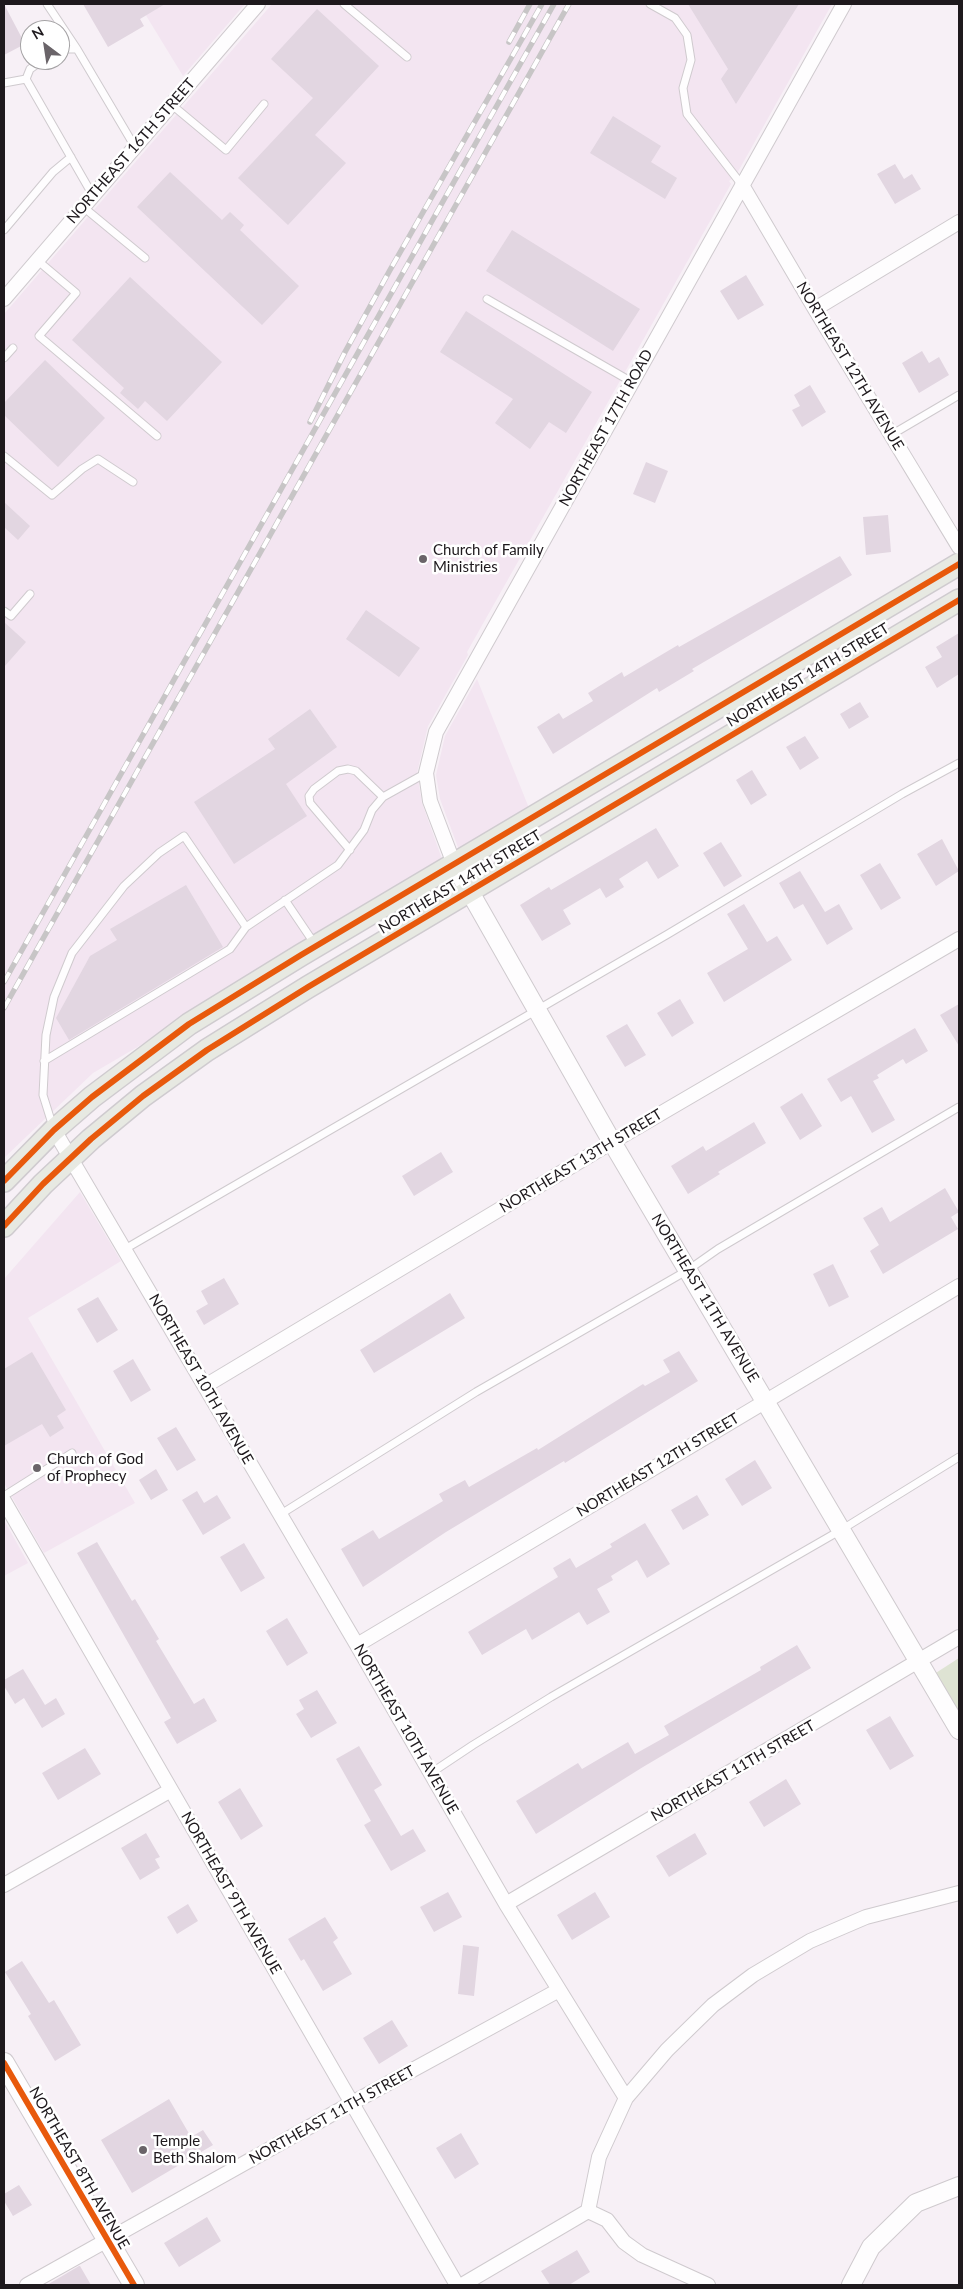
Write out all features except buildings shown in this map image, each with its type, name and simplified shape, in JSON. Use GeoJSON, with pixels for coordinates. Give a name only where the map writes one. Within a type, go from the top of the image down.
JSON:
{"type":"FeatureCollection","features":[{"type":"Feature","properties":{"kind":"main road","name":"NORTHEAST 14TH STREET"},"geometry":{"type":"LineString","coordinates":[[4,1181],[54,1130],[134,1063],[189,1024],[316,946],[959,564]]}},
{"type":"Feature","properties":{"kind":"main road","name":"NORTHEAST 14TH STREET"},"geometry":{"type":"LineString","coordinates":[[4,1226],[71,1158],[143,1096],[207,1050],[469,891],[959,600]]}},
{"type":"Feature","properties":{"kind":"main road","name":"NORTHEAST 8TH AVENUE"},"geometry":{"type":"LineString","coordinates":[[4,2063],[134,2285]]}},
{"type":"Feature","properties":{"kind":"street","name":"NORTHEAST 16TH STREET"},"geometry":{"type":"LineString","coordinates":[[4,299],[92,194],[172,105],[258,4]]}},
{"type":"Feature","properties":{"kind":"street","name":"NORTHEAST 17TH ROAD"},"geometry":{"type":"LineString","coordinates":[[454,864],[430,801],[426,773],[436,732],[844,4]]}},
{"type":"Feature","properties":{"kind":"street","name":"NORTHEAST 12TH AVENUE"},"geometry":{"type":"LineString","coordinates":[[742,185],[959,547]]}},
{"type":"Feature","properties":{"kind":"street"},"geometry":{"type":"LineString","coordinates":[[815,309],[959,222]]}},
{"type":"Feature","properties":{"kind":"street","name":"NORTHEAST 11TH AVENUE"},"geometry":{"type":"LineString","coordinates":[[454,864],[612,1142],[959,1730]]}},
{"type":"Feature","properties":{"kind":"street","name":"NORTHEAST 13TH STREET"},"geometry":{"type":"LineString","coordinates":[[205,1386],[612,1142],[959,939]]}},
{"type":"Feature","properties":{"kind":"street","name":"NORTHEAST 10TH AVENUE"},"geometry":{"type":"LineString","coordinates":[[54,1130],[281,1514],[506,1904],[626,2098]]}},
{"type":"Feature","properties":{"kind":"street","name":"NORTHEAST 12TH STREET"},"geometry":{"type":"LineString","coordinates":[[357,1645],[959,1286]]}},
{"type":"Feature","properties":{"kind":"street","name":"NORTHEAST 9TH AVENUE"},"geometry":{"type":"LineString","coordinates":[[4,1501],[457,2285]]}},
{"type":"Feature","properties":{"kind":"street","name":"NORTHEAST 11TH STREET"},"geometry":{"type":"LineString","coordinates":[[506,1904],[959,1637]]}},
{"type":"Feature","properties":{"kind":"street"},"geometry":{"type":"LineString","coordinates":[[4,1885],[171,1790]]}},
{"type":"Feature","properties":{"kind":"street"},"geometry":{"type":"LineString","coordinates":[[462,2285],[588,2211],[599,2156],[626,2098],[667,2050],[713,2005],[753,1975],[810,1941],[866,1917],[959,1893]]}},
{"type":"Feature","properties":{"kind":"street","name":"NORTHEAST 11TH STREET"},"geometry":{"type":"LineString","coordinates":[[27,2285],[352,2103],[559,1990]]}},
{"type":"Feature","properties":{"kind":"street"},"geometry":{"type":"LineString","coordinates":[[851,2285],[871,2247],[916,2203],[959,2186]]}},
{"type":"Feature","properties":{"kind":"street"},"geometry":{"type":"LineString","coordinates":[[588,2211],[607,2220],[624,2242],[642,2255],[708,2285]]}},
{"type":"Feature","properties":{"kind":"lane"},"geometry":{"type":"LineString","coordinates":[[47,4],[77,49],[135,147]]}},
{"type":"Feature","properties":{"kind":"lane"},"geometry":{"type":"LineString","coordinates":[[344,4],[407,57]]}},
{"type":"Feature","properties":{"kind":"lane"},"geometry":{"type":"LineString","coordinates":[[650,4],[675,18],[687,35],[692,60],[683,88],[688,114],[742,185]]}},
{"type":"Feature","properties":{"kind":"lane"},"geometry":{"type":"LineString","coordinates":[[70,49],[77,49]]}},
{"type":"Feature","properties":{"kind":"lane"},"geometry":{"type":"LineString","coordinates":[[26,79],[30,70]]}},
{"type":"Feature","properties":{"kind":"lane"},"geometry":{"type":"LineString","coordinates":[[4,83],[26,79]]}},
{"type":"Feature","properties":{"kind":"lane"},"geometry":{"type":"LineString","coordinates":[[26,79],[92,194]]}},
{"type":"Feature","properties":{"kind":"lane"},"geometry":{"type":"LineString","coordinates":[[172,105],[226,150],[264,104]]}},
{"type":"Feature","properties":{"kind":"lane"},"geometry":{"type":"LineString","coordinates":[[4,230],[53,172],[71,157]]}},
{"type":"Feature","properties":{"kind":"lane"},"geometry":{"type":"LineString","coordinates":[[82,206],[145,258]]}},
{"type":"Feature","properties":{"kind":"lane"},"geometry":{"type":"LineString","coordinates":[[37,260],[76,293],[39,336],[157,436]]}},
{"type":"Feature","properties":{"kind":"lane"},"geometry":{"type":"LineString","coordinates":[[487,299],[632,382]]}},
{"type":"Feature","properties":{"kind":"lane"},"geometry":{"type":"LineString","coordinates":[[4,358],[13,348]]}},
{"type":"Feature","properties":{"kind":"lane"},"geometry":{"type":"LineString","coordinates":[[891,435],[959,395]]}},
{"type":"Feature","properties":{"kind":"lane"},"geometry":{"type":"LineString","coordinates":[[4,456],[52,495],[82,469],[98,459],[133,482]]}},
{"type":"Feature","properties":{"kind":"lane"},"geometry":{"type":"LineString","coordinates":[[4,611],[11,616],[30,594]]}},
{"type":"Feature","properties":{"kind":"lane"},"geometry":{"type":"LineString","coordinates":[[124,1249],[403,1089],[902,794],[959,763]]}},
{"type":"Feature","properties":{"kind":"lane"},"geometry":{"type":"LineString","coordinates":[[350,850],[310,803],[309,796],[314,788],[338,771],[348,769],[356,771],[383,797]]}},
{"type":"Feature","properties":{"kind":"lane"},"geometry":{"type":"LineString","coordinates":[[44,1061],[230,949],[246,926],[338,866],[364,830],[372,810],[383,797],[426,773]]}},
{"type":"Feature","properties":{"kind":"lane"},"geometry":{"type":"LineString","coordinates":[[54,1130],[43,1094],[46,1035],[54,997],[72,953],[124,886],[159,853],[184,836],[246,926]]}},
{"type":"Feature","properties":{"kind":"lane"},"geometry":{"type":"LineString","coordinates":[[286,900],[316,946]]}},
{"type":"Feature","properties":{"kind":"lane"},"geometry":{"type":"LineString","coordinates":[[281,1514],[476,1392],[688,1270],[718,1249],[959,1107]]}},
{"type":"Feature","properties":{"kind":"lane"},"geometry":{"type":"LineString","coordinates":[[4,1496],[72,1454]]}},
{"type":"Feature","properties":{"kind":"lane"},"geometry":{"type":"LineString","coordinates":[[431,1773],[551,1697],[841,1530],[959,1457]]}},
{"type":"Feature","properties":{"kind":"shaded area"},"geometry":{"type":"Polygon","coordinates":[[[139,4],[245,4],[183,76],[139,4]]]}},
{"type":"Feature","properties":{"kind":"shaded area"},"geometry":{"type":"Polygon","coordinates":[[[272,4],[832,4],[735,177],[729,181],[731,184],[467,652],[468,655],[428,726],[417,773],[422,803],[442,859],[241,979],[183,1015],[146,1042],[93,1073],[4,1158],[4,314],[272,4]]]}},
{"type":"Feature","properties":{"kind":"shaded area"},"geometry":{"type":"Polygon","coordinates":[[[477,679],[529,808],[459,850],[440,799],[436,775],[445,736],[477,679]]]}},
{"type":"Feature","properties":{"kind":"shaded area"},"geometry":{"type":"Polygon","coordinates":[[[80,1192],[121,1261],[28,1318],[135,1503],[44,1553],[4,1483],[4,1279],[80,1192]]]}},
{"type":"Feature","properties":{"kind":"shaded area"},"geometry":{"type":"Polygon","coordinates":[[[4,1520],[28,1563],[4,1576],[4,1520]]]}},
{"type":"Feature","properties":{"kind":"green space"},"geometry":{"type":"Polygon","coordinates":[[[959,1658],[959,1730],[928,1678],[959,1658]]]}},
{"type":"Feature","properties":{"kind":"railway"},"geometry":{"type":"LineString","coordinates":[[509,42],[530,4]]}},
{"type":"Feature","properties":{"kind":"railway"},"geometry":{"type":"LineString","coordinates":[[310,422],[345,352],[390,270],[542,4]]}},
{"type":"Feature","properties":{"kind":"railway"},"geometry":{"type":"LineString","coordinates":[[4,982],[554,4]]}},
{"type":"Feature","properties":{"kind":"railway"},"geometry":{"type":"LineString","coordinates":[[4,1008],[569,4]]}},
{"type":"Feature","properties":{"kind":"cycle path"},"geometry":{"type":"LineString","coordinates":[[4,1181],[54,1130],[92,1097],[189,1024],[301,955],[959,564]]}},
{"type":"Feature","properties":{"kind":"cycle path"},"geometry":{"type":"LineString","coordinates":[[4,1226],[43,1184],[91,1139],[143,1096],[207,1050],[308,987],[959,600]]}},
{"type":"Feature","properties":{"kind":"cycle path"},"geometry":{"type":"LineString","coordinates":[[4,2063],[134,2285]]}},
{"type":"Feature","properties":{"kind":"place","name":"Church of Family Ministries"},"geometry":{"type":"Point","coordinates":[423,559]}},
{"type":"Feature","properties":{"kind":"place","name":"Church of God of Prophecy"},"geometry":{"type":"Point","coordinates":[37,1468]}},
{"type":"Feature","properties":{"kind":"place","name":"Temple Beth Shalom"},"geometry":{"type":"Point","coordinates":[143,2150]}}]}
